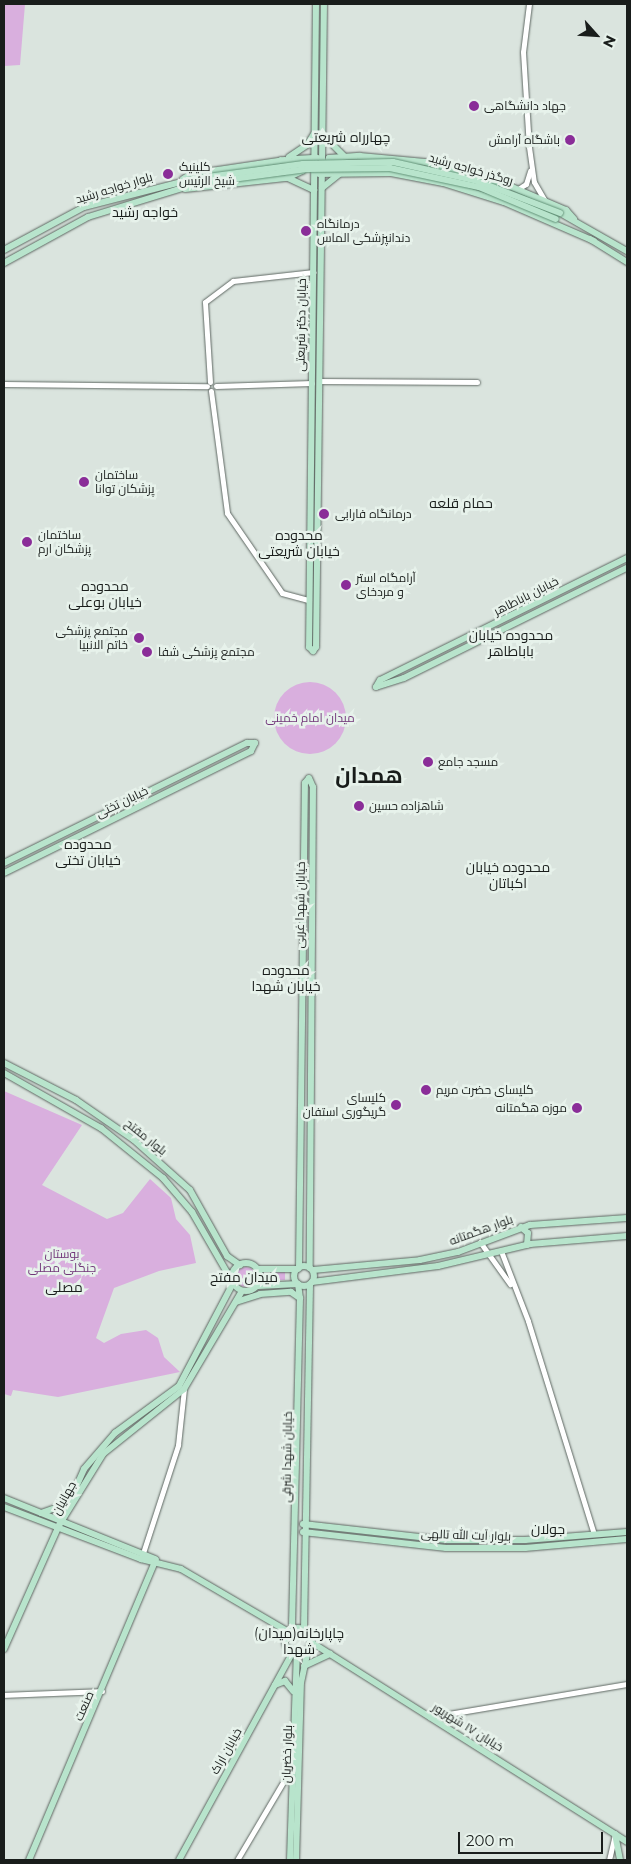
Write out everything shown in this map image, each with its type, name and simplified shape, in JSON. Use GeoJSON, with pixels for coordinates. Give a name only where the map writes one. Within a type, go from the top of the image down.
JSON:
{"type":"FeatureCollection","features":[{"type":"Feature","properties":{"kind":"main road","name":"خیابان دکتر شریعتی"},"geometry":{"type":"LineString","coordinates":[[316,4],[319,132]]}},
{"type":"Feature","properties":{"kind":"main road","name":"خیابان دکتر شریعتی"},"geometry":{"type":"LineString","coordinates":[[318,190],[313,272],[309,600],[309,647],[312,651],[316,647],[319,381],[318,158],[324,4]]}},
{"type":"Feature","properties":{"kind":"main road"},"geometry":{"type":"LineString","coordinates":[[281,160],[296,155],[319,132],[329,145],[345,157]]}},
{"type":"Feature","properties":{"kind":"main road"},"geometry":{"type":"LineString","coordinates":[[342,173],[328,171],[326,160],[345,157],[424,162],[518,190],[545,201],[627,251]]}},
{"type":"Feature","properties":{"kind":"main road"},"geometry":{"type":"LineString","coordinates":[[180,182],[191,174],[281,160],[318,158]]}},
{"type":"Feature","properties":{"kind":"main road"},"geometry":{"type":"LineString","coordinates":[[183,189],[287,178],[300,173],[303,166],[281,160]]}},
{"type":"Feature","properties":{"kind":"main road","name":"روگذر خواجه رشید"},"geometry":{"type":"LineString","coordinates":[[194,182],[307,170],[390,168],[472,185],[558,216]]}},
{"type":"Feature","properties":{"kind":"main road"},"geometry":{"type":"LineString","coordinates":[[287,178],[318,190],[342,173]]}},
{"type":"Feature","properties":{"kind":"main road"},"geometry":{"type":"LineString","coordinates":[[318,174],[391,173],[462,188],[594,241]]}},
{"type":"Feature","properties":{"kind":"main road"},"geometry":{"type":"LineString","coordinates":[[180,182],[194,182]]}},
{"type":"Feature","properties":{"kind":"main road","name":"بلوار خواجه رشید"},"geometry":{"type":"LineString","coordinates":[[4,250],[84,207],[180,182]]}},
{"type":"Feature","properties":{"kind":"main road"},"geometry":{"type":"LineString","coordinates":[[183,189],[194,182]]}},
{"type":"Feature","properties":{"kind":"main road","name":"بلوار خواجه رشید"},"geometry":{"type":"LineString","coordinates":[[5,262],[88,217],[183,189]]}},
{"type":"Feature","properties":{"kind":"main road"},"geometry":{"type":"LineString","coordinates":[[558,216],[574,219]]}},
{"type":"Feature","properties":{"kind":"main road"},"geometry":{"type":"LineString","coordinates":[[558,216],[627,262]]}},
{"type":"Feature","properties":{"kind":"main road","name":"خیابان باباطاهر"},"geometry":{"type":"LineString","coordinates":[[627,558],[380,680],[376,687],[384,687],[627,568]]}},
{"type":"Feature","properties":{"kind":"main road"},"geometry":{"type":"LineString","coordinates":[[310,589],[317,588]]}},
{"type":"Feature","properties":{"kind":"main road","name":"خیابان تختی"},"geometry":{"type":"LineString","coordinates":[[4,863],[247,743],[255,744],[251,751],[4,873]]}},
{"type":"Feature","properties":{"kind":"main road","name":"خیابان شهدا غربی"},"geometry":{"type":"LineString","coordinates":[[298,1284],[294,1276],[298,1268],[305,783],[308,778],[313,782],[311,1283]]}},
{"type":"Feature","properties":{"kind":"main road"},"geometry":{"type":"LineString","coordinates":[[174,779],[178,787]]}},
{"type":"Feature","properties":{"kind":"main road","name":"بلوار مفتح"},"geometry":{"type":"LineString","coordinates":[[4,1063],[76,1100],[148,1152],[190,1190],[227,1256],[240,1265]]}},
{"type":"Feature","properties":{"kind":"main road","name":"بلوار مفتح"},"geometry":{"type":"LineString","coordinates":[[4,1073],[101,1128],[163,1178],[192,1212],[233,1282]]}},
{"type":"Feature","properties":{"kind":"main road","name":"بلوار هگمتانه"},"geometry":{"type":"LineString","coordinates":[[258,1269],[386,1266],[458,1252],[521,1227],[627,1218]]}},
{"type":"Feature","properties":{"kind":"main road"},"geometry":{"type":"LineString","coordinates":[[521,1227],[528,1234],[527,1245]]}},
{"type":"Feature","properties":{"kind":"main road","name":"بلوار هگمتانه"},"geometry":{"type":"LineString","coordinates":[[258,1286],[311,1283],[387,1275],[527,1245],[627,1236]]}},
{"type":"Feature","properties":{"kind":"main road"},"geometry":{"type":"LineString","coordinates":[[240,1265],[258,1269],[258,1286],[242,1291],[182,1388],[240,1265]]}},
{"type":"Feature","properties":{"kind":"main road"},"geometry":{"type":"LineString","coordinates":[[386,1266],[387,1275]]}},
{"type":"Feature","properties":{"kind":"main road"},"geometry":{"type":"LineString","coordinates":[[233,1282],[242,1291]]}},
{"type":"Feature","properties":{"kind":"main road","name":"خیابان شهدا شرقی"},"geometry":{"type":"LineString","coordinates":[[304,1629],[303,1532],[311,1283]]}},
{"type":"Feature","properties":{"kind":"main road","name":"خیابان شهدا شرقی"},"geometry":{"type":"LineString","coordinates":[[291,1631],[300,1298],[298,1284]]}},
{"type":"Feature","properties":{"kind":"main road"},"geometry":{"type":"LineString","coordinates":[[233,1304],[260,1294],[291,1292],[300,1298]]}},
{"type":"Feature","properties":{"kind":"main road","name":"جهانیان"},"geometry":{"type":"LineString","coordinates":[[4,1649],[68,1500],[98,1449],[182,1388]]}},
{"type":"Feature","properties":{"kind":"main road","name":"جهانیان"},"geometry":{"type":"LineString","coordinates":[[65,1522],[103,1454],[182,1388]]}},
{"type":"Feature","properties":{"kind":"main road"},"geometry":{"type":"LineString","coordinates":[[4,1498],[40,1513],[58,1524],[65,1522],[144,1551],[156,1560]]}},
{"type":"Feature","properties":{"kind":"main road"},"geometry":{"type":"LineString","coordinates":[[40,1513],[60,1508],[68,1500]]}},
{"type":"Feature","properties":{"kind":"main road"},"geometry":{"type":"LineString","coordinates":[[4,1507],[58,1524],[141,1558],[156,1560],[180,1569],[291,1631],[304,1629],[311,1642],[308,1650],[295,1653],[286,1643],[291,1631]]}},
{"type":"Feature","properties":{"kind":"main road","name":"بلوار آیت الله تالهی"},"geometry":{"type":"LineString","coordinates":[[304,1524],[377,1533],[525,1540],[627,1532]]}},
{"type":"Feature","properties":{"kind":"main road","name":"بلوار آیت الله تالهی"},"geometry":{"type":"LineString","coordinates":[[303,1532],[381,1542],[526,1548],[627,1539]]}},
{"type":"Feature","properties":{"kind":"main road"},"geometry":{"type":"LineString","coordinates":[[377,1533],[381,1542]]}},
{"type":"Feature","properties":{"kind":"main road"},"geometry":{"type":"LineString","coordinates":[[525,1540],[526,1548]]}},
{"type":"Feature","properties":{"kind":"main road","name":"صنعت"},"geometry":{"type":"LineString","coordinates":[[29,1860],[103,1691],[156,1560]]}},
{"type":"Feature","properties":{"kind":"main road","name":"خیابان ۱۷ شهریور"},"geometry":{"type":"LineString","coordinates":[[311,1642],[613,1833]]}},
{"type":"Feature","properties":{"kind":"main road","name":"بلوار خضریان"},"geometry":{"type":"LineString","coordinates":[[296,1860],[304,1666],[308,1650]]}},
{"type":"Feature","properties":{"kind":"main road","name":"خیابان اراک"},"geometry":{"type":"LineString","coordinates":[[179,1860],[275,1685],[295,1653]]}},
{"type":"Feature","properties":{"kind":"main road","name":"بلوار خضریان"},"geometry":{"type":"LineString","coordinates":[[290,1860],[295,1653]]}},
{"type":"Feature","properties":{"kind":"main road"},"geometry":{"type":"LineString","coordinates":[[304,1666],[330,1654]]}},
{"type":"Feature","properties":{"kind":"main road"},"geometry":{"type":"LineString","coordinates":[[275,1685],[285,1681],[294,1692]]}},
{"type":"Feature","properties":{"kind":"main road"},"geometry":{"type":"LineString","coordinates":[[613,1833],[627,1838]]}},
{"type":"Feature","properties":{"kind":"main road"},"geometry":{"type":"LineString","coordinates":[[613,1833],[627,1842]]}},
{"type":"Feature","properties":{"kind":"main road"},"geometry":{"type":"LineString","coordinates":[[613,1833],[620,1860]]}},
{"type":"Feature","properties":{"kind":"street"},"geometry":{"type":"LineString","coordinates":[[529,4],[524,52],[531,165],[534,182],[545,201]]}},
{"type":"Feature","properties":{"kind":"street"},"geometry":{"type":"LineString","coordinates":[[518,190],[526,184],[531,165]]}},
{"type":"Feature","properties":{"kind":"street"},"geometry":{"type":"LineString","coordinates":[[4,270],[5,262]]}},
{"type":"Feature","properties":{"kind":"street"},"geometry":{"type":"LineString","coordinates":[[208,384],[205,302],[233,281],[313,272]]}},
{"type":"Feature","properties":{"kind":"street"},"geometry":{"type":"LineString","coordinates":[[319,381],[477,382]]}},
{"type":"Feature","properties":{"kind":"street"},"geometry":{"type":"LineString","coordinates":[[4,384],[24,386],[208,384],[213,388],[312,383]]}},
{"type":"Feature","properties":{"kind":"street"},"geometry":{"type":"LineString","coordinates":[[213,388],[227,513],[282,593],[309,600]]}},
{"type":"Feature","properties":{"kind":"street"},"geometry":{"type":"LineString","coordinates":[[480,1242],[484,1254],[512,1286]]}},
{"type":"Feature","properties":{"kind":"street"},"geometry":{"type":"LineString","coordinates":[[500,1251],[512,1286],[528,1321],[594,1534]]}},
{"type":"Feature","properties":{"kind":"street"},"geometry":{"type":"LineString","coordinates":[[141,1558],[178,1446],[182,1388]]}},
{"type":"Feature","properties":{"kind":"street"},"geometry":{"type":"LineString","coordinates":[[430,1717],[627,1684]]}},
{"type":"Feature","properties":{"kind":"street"},"geometry":{"type":"LineString","coordinates":[[4,1695],[103,1691]]}},
{"type":"Feature","properties":{"kind":"street"},"geometry":{"type":"LineString","coordinates":[[238,1860],[292,1767]]}},
{"type":"Feature","properties":{"kind":"street"},"geometry":{"type":"LineString","coordinates":[[609,1860],[613,1833]]}},
{"type":"Feature","properties":{"kind":"green space"},"geometry":{"type":"Polygon","coordinates":[[[4,4],[25,4],[20,65],[4,66],[4,4]]]}},
{"type":"Feature","properties":{"kind":"green space","name":"میدان امام خمینی"},"geometry":{"type":"Polygon","coordinates":[[[310,682],[330,688],[340,698],[346,718],[340,738],[330,748],[310,754],[290,748],[280,738],[274,718],[280,698],[290,688],[310,682]]]}},
{"type":"Feature","properties":{"kind":"green space","name":"بوستان جنگلی مصلی"},"geometry":{"type":"Polygon","coordinates":[[[4,1091],[82,1125],[42,1185],[107,1219],[123,1213],[150,1179],[171,1198],[176,1219],[190,1235],[196,1263],[159,1271],[114,1288],[96,1338],[104,1343],[121,1334],[146,1330],[158,1338],[164,1357],[180,1372],[58,1397],[13,1390],[11,1396],[4,1394],[4,1091]]]}},
{"type":"Feature","properties":{"kind":"green space"},"geometry":{"type":"Polygon","coordinates":[[[246,1267],[253,1270],[256,1277],[253,1284],[246,1287],[239,1284],[236,1277],[239,1270],[246,1267]]]}},
{"type":"Feature","properties":{"kind":"green space"},"geometry":{"type":"Polygon","coordinates":[[[285,1272],[285,1280],[264,1280],[263,1273],[285,1272]]]}},
{"type":"Feature","properties":{"kind":"place","name":"جهاد دانشگاهی"},"geometry":{"type":"Point","coordinates":[474,106]}},
{"type":"Feature","properties":{"kind":"place","name":"باشگاه آرامش"},"geometry":{"type":"Point","coordinates":[570,140]}},
{"type":"Feature","properties":{"kind":"place","name":"کلینیک شیخ الرئیس"},"geometry":{"type":"Point","coordinates":[168,174]}},
{"type":"Feature","properties":{"kind":"place","name":"درمانگاه دندانپزشکی الماس"},"geometry":{"type":"Point","coordinates":[306,231]}},
{"type":"Feature","properties":{"kind":"place","name":"ساختمان پزشکان توانا"},"geometry":{"type":"Point","coordinates":[84,482]}},
{"type":"Feature","properties":{"kind":"place","name":"درمانگاه فارابی"},"geometry":{"type":"Point","coordinates":[324,514]}},
{"type":"Feature","properties":{"kind":"place","name":"ساختمان پزشکان ارم"},"geometry":{"type":"Point","coordinates":[27,542]}},
{"type":"Feature","properties":{"kind":"place","name":"آرامگاه استر و مردخای"},"geometry":{"type":"Point","coordinates":[346,585]}},
{"type":"Feature","properties":{"kind":"place","name":"مجتمع پزشکی خاتم الانبیا"},"geometry":{"type":"Point","coordinates":[139,638]}},
{"type":"Feature","properties":{"kind":"place","name":"مجتمع پزشکی شفا"},"geometry":{"type":"Point","coordinates":[147,652]}},
{"type":"Feature","properties":{"kind":"place","name":"مسجد جامع"},"geometry":{"type":"Point","coordinates":[428,762]}},
{"type":"Feature","properties":{"kind":"place","name":"شاهزاده حسین"},"geometry":{"type":"Point","coordinates":[359,806]}},
{"type":"Feature","properties":{"kind":"place","name":"کلیسای حضرت مریم"},"geometry":{"type":"Point","coordinates":[426,1090]}},
{"type":"Feature","properties":{"kind":"place","name":"کلیسای گریگوری استفان"},"geometry":{"type":"Point","coordinates":[396,1105]}},
{"type":"Feature","properties":{"kind":"place","name":"موزه هگمتانه"},"geometry":{"type":"Point","coordinates":[577,1108]}},
{"type":"Feature","properties":{"kind":"district","name":"چهارراه شریعتی"},"geometry":{"type":"Point","coordinates":[346,137]}},
{"type":"Feature","properties":{"kind":"district","name":"خواجه رشید"},"geometry":{"type":"Point","coordinates":[145,212]}},
{"type":"Feature","properties":{"kind":"district","name":"حمام قلعه"},"geometry":{"type":"Point","coordinates":[461,503]}},
{"type":"Feature","properties":{"kind":"district","name":"محدوده خیابان شریعتی"},"geometry":{"type":"Point","coordinates":[299,544]}},
{"type":"Feature","properties":{"kind":"district","name":"محدوده خیابان بوعلی"},"geometry":{"type":"Point","coordinates":[105,594]}},
{"type":"Feature","properties":{"kind":"district","name":"محدوده خیابان باباطاهر"},"geometry":{"type":"Point","coordinates":[511,644]}},
{"type":"Feature","properties":{"kind":"district","name":"همدان"},"geometry":{"type":"Point","coordinates":[369,776]}},
{"type":"Feature","properties":{"kind":"district","name":"محدوده خیابان تختی"},"geometry":{"type":"Point","coordinates":[88,852]}},
{"type":"Feature","properties":{"kind":"district","name":"محدوده خیابان اکباتان"},"geometry":{"type":"Point","coordinates":[508,876]}},
{"type":"Feature","properties":{"kind":"district","name":"محدوده خیابان شهدا"},"geometry":{"type":"Point","coordinates":[286,978]}},
{"type":"Feature","properties":{"kind":"district","name":"میدان مفتح"},"geometry":{"type":"Point","coordinates":[244,1277]}},
{"type":"Feature","properties":{"kind":"district","name":"مصلی"},"geometry":{"type":"Point","coordinates":[64,1287]}},
{"type":"Feature","properties":{"kind":"district","name":"جولان"},"geometry":{"type":"Point","coordinates":[548,1529]}},
{"type":"Feature","properties":{"kind":"district","name":"(چاپارخانه(میدان شهدا"},"geometry":{"type":"Point","coordinates":[299,1642]}}]}
